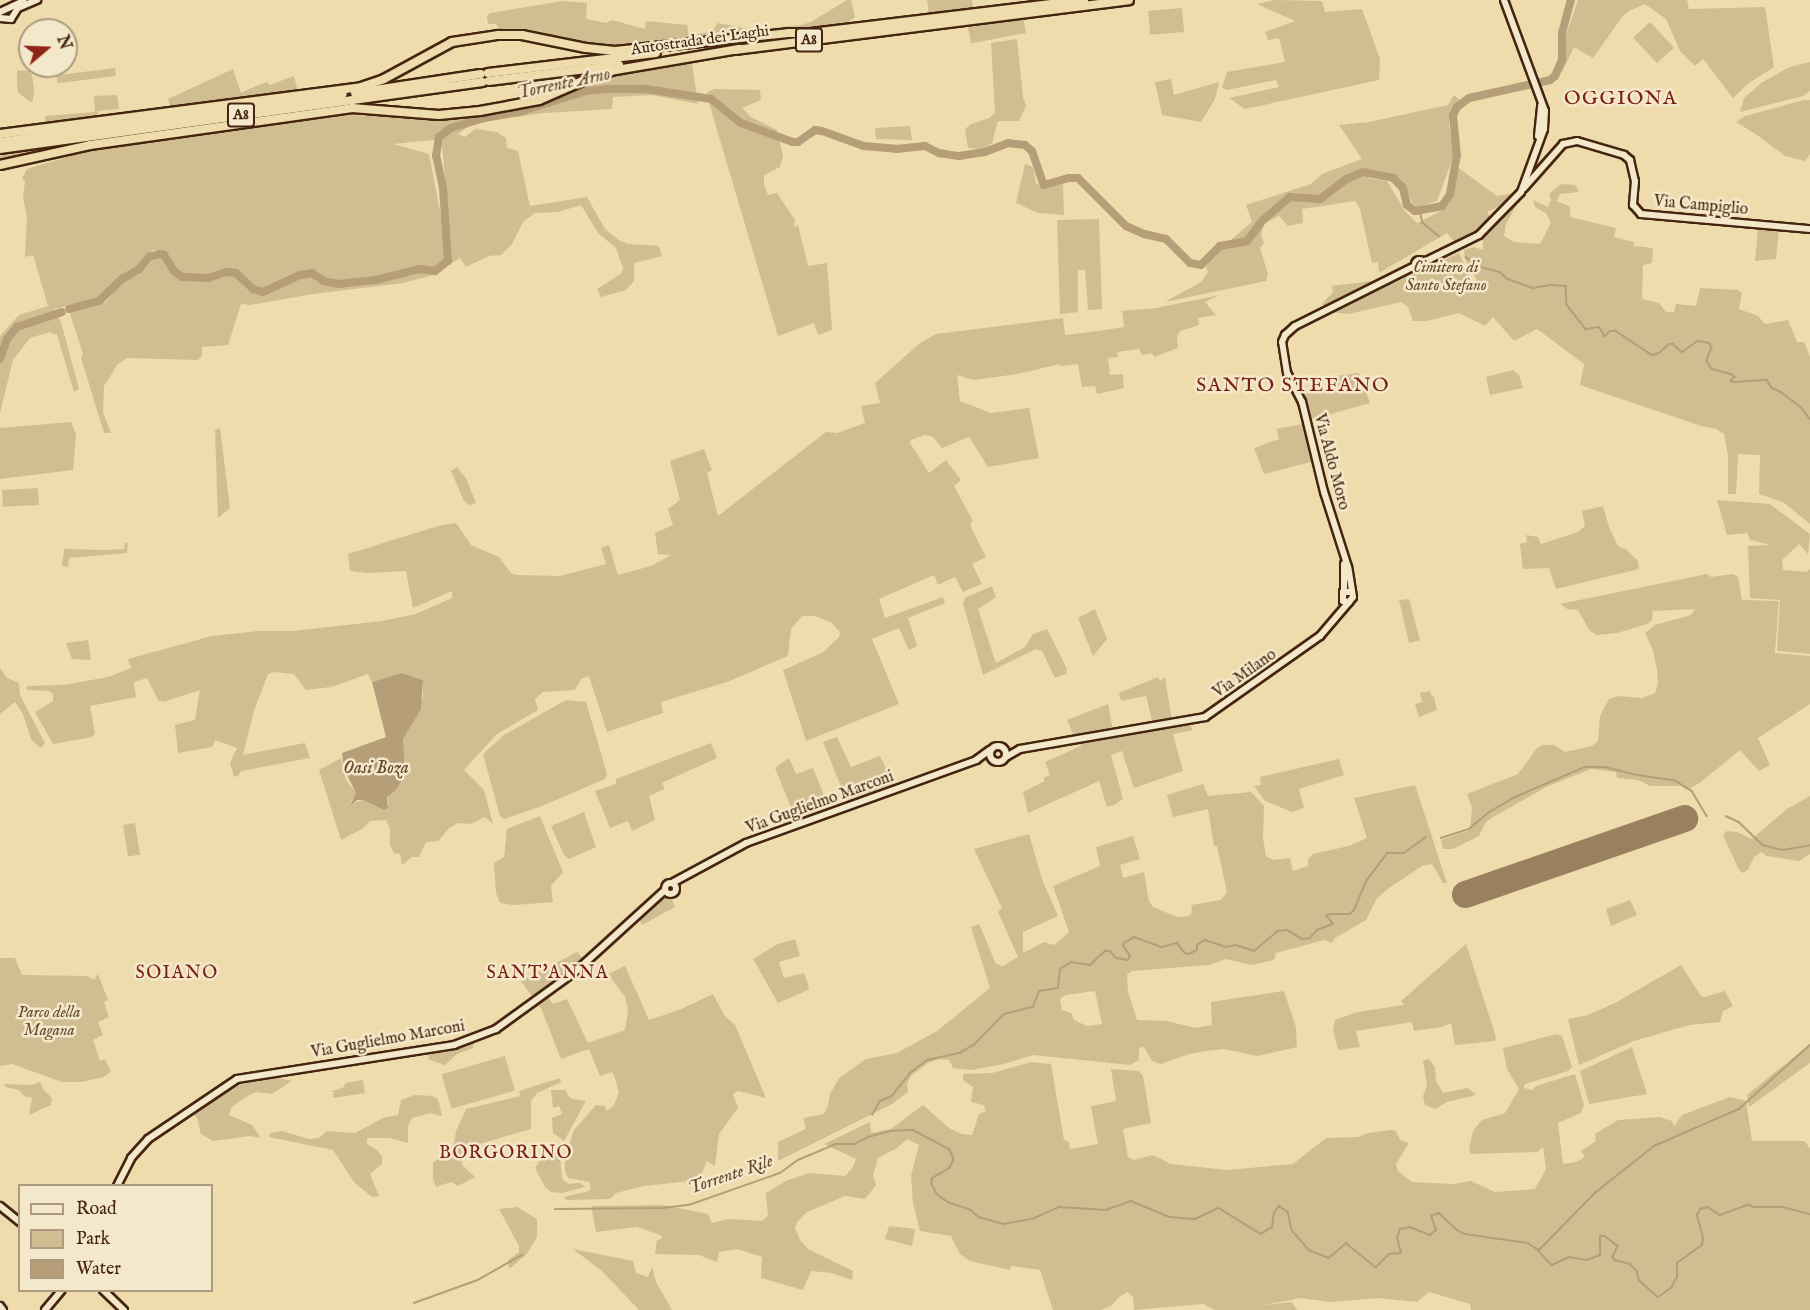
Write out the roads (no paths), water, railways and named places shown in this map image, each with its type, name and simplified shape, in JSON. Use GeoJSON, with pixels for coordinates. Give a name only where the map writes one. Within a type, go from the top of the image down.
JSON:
{"type":"FeatureCollection","features":[{"type":"Feature","properties":{"kind":"highway","name":"Autostrada dei Laghi"},"geometry":{"type":"LineString","coordinates":[[485,78],[814,33],[1084,0]]}},
{"type":"Feature","properties":{"kind":"highway","name":"Autostrada dei Laghi"},"geometry":{"type":"LineString","coordinates":[[485,78],[1129,0]]}},
{"type":"Feature","properties":{"kind":"highway"},"geometry":{"type":"LineString","coordinates":[[0,134],[361,87],[384,79],[452,42],[492,36],[522,35],[586,48],[615,51],[788,33],[814,33]]}},
{"type":"Feature","properties":{"kind":"highway"},"geometry":{"type":"LineString","coordinates":[[0,165],[90,145],[340,109],[363,108],[439,115],[480,111],[539,100],[611,71],[739,49]]}},
{"type":"Feature","properties":{"kind":"highway","name":"A8"},"geometry":{"type":"LineString","coordinates":[[0,142],[485,78]]}},
{"type":"Feature","properties":{"kind":"highway","name":"A8"},"geometry":{"type":"LineString","coordinates":[[0,149],[485,78]]}},
{"type":"Feature","properties":{"kind":"street"},"geometry":{"type":"LineString","coordinates":[[5,13],[32,0]]}},
{"type":"Feature","properties":{"kind":"street"},"geometry":{"type":"LineString","coordinates":[[1504,0],[1536,87],[1546,122],[1530,172],[1509,204]]}},
{"type":"Feature","properties":{"kind":"street"},"geometry":{"type":"LineString","coordinates":[[1509,204],[1524,188],[1530,172],[1540,129],[1541,104]]}},
{"type":"Feature","properties":{"kind":"street","name":"Via Campiglio"},"geometry":{"type":"LineString","coordinates":[[1530,172],[1543,165],[1563,144],[1577,141],[1628,157],[1634,174],[1633,205],[1641,214],[1810,229]]}},
{"type":"Feature","properties":{"kind":"street"},"geometry":{"type":"LineString","coordinates":[[1532,162],[1535,166],[1543,165]]}},
{"type":"Feature","properties":{"kind":"street","name":"Via Aldo Moro"},"geometry":{"type":"LineString","coordinates":[[1348,592],[1348,567],[1303,407],[1287,373],[1282,348],[1288,332],[1415,267],[1418,259],[1424,262],[1479,235],[1509,204]]}},
{"type":"Feature","properties":{"kind":"street"},"geometry":{"type":"LineString","coordinates":[[1342,599],[1349,602],[1353,599],[1348,592]]}},
{"type":"Feature","properties":{"kind":"street","name":"Via Milano"},"geometry":{"type":"LineString","coordinates":[[1336,619],[1342,599],[1348,592]]}},
{"type":"Feature","properties":{"kind":"street","name":"Via Milano"},"geometry":{"type":"LineString","coordinates":[[1020,749],[1194,721],[1211,714],[1310,644],[1330,626],[1349,602]]}},
{"type":"Feature","properties":{"kind":"street"},"geometry":{"type":"LineString","coordinates":[[996,746],[1020,749],[999,763],[991,759],[990,750],[996,746]]}},
{"type":"Feature","properties":{"kind":"street"},"geometry":{"type":"LineString","coordinates":[[1003,747],[1006,757]]}},
{"type":"Feature","properties":{"kind":"street","name":"Via Guglielmo Marconi"},"geometry":{"type":"LineString","coordinates":[[118,1184],[133,1155],[148,1139],[237,1079],[422,1051],[454,1045],[483,1035],[556,986],[660,897],[667,892],[674,892],[675,884],[746,843],[976,760],[990,750]]}},
{"type":"Feature","properties":{"kind":"street","name":"Via Guglielmo Marconi"},"geometry":{"type":"LineString","coordinates":[[976,760],[991,759]]}},
{"type":"Feature","properties":{"kind":"street"},"geometry":{"type":"LineString","coordinates":[[0,1206],[18,1220]]}},
{"type":"Feature","properties":{"kind":"street"},"geometry":{"type":"LineString","coordinates":[[45,1310],[60,1292]]}},
{"type":"Feature","properties":{"kind":"street"},"geometry":{"type":"LineString","coordinates":[[105,1292],[124,1310]]}},
{"type":"Feature","properties":{"kind":"street"},"geometry":{"type":"LineString","coordinates":[[0,1306],[3,1310]]}},
{"type":"Feature","properties":{"kind":"water","name":"Oasi Boza"},"geometry":{"type":"Polygon","coordinates":[[[402,673],[423,680],[421,709],[403,739],[405,775],[396,790],[387,797],[388,808],[384,810],[363,800],[357,800],[350,806],[356,793],[344,769],[342,753],[386,737],[372,682],[402,673]]]}},
{"type":"Feature","properties":{"kind":"waterway","name":"Torrente Arno"},"geometry":{"type":"LineString","coordinates":[[69,309],[99,301],[122,279],[139,269],[149,257],[159,254],[164,255],[174,271],[182,277],[208,278],[227,272],[236,273],[253,289],[263,292],[300,275],[312,273],[324,281],[338,284],[376,280],[419,269],[435,271],[448,261],[443,188],[436,156],[439,137],[451,128],[484,118],[522,111],[586,91],[611,89],[646,89],[711,99],[741,123],[793,142],[798,142],[815,130],[864,146],[896,149],[925,146],[939,153],[959,156],[985,152],[1008,143],[1025,145],[1032,151],[1044,185],[1069,178],[1078,178],[1126,226],[1144,234],[1166,239],[1190,263],[1201,265],[1220,246],[1247,241],[1262,221],[1290,197],[1320,199],[1347,179],[1363,172],[1393,178],[1403,188],[1407,205],[1415,211],[1442,206],[1450,194],[1457,156],[1453,115],[1457,107],[1469,98],[1550,80],[1555,76],[1562,60],[1562,33],[1571,0]]}},
{"type":"Feature","properties":{"kind":"waterway"},"geometry":{"type":"LineString","coordinates":[[1420,211],[1423,223],[1439,236]]}},
{"type":"Feature","properties":{"kind":"waterway"},"geometry":{"type":"LineString","coordinates":[[1466,257],[1480,267],[1500,272],[1508,279],[1533,288],[1551,285],[1566,286],[1567,305],[1586,329],[1599,327],[1605,336],[1610,331],[1616,331],[1652,355],[1659,353],[1669,344],[1673,344],[1682,352],[1698,341],[1709,343],[1712,347],[1707,361],[1712,369],[1731,374],[1735,377],[1731,381],[1735,382],[1767,380],[1772,388],[1801,407],[1810,419]]}},
{"type":"Feature","properties":{"kind":"waterway","name":"Torrente Arno"},"geometry":{"type":"LineString","coordinates":[[0,359],[7,339],[17,327],[62,312]]}},
{"type":"Feature","properties":{"kind":"waterway"},"geometry":{"type":"LineString","coordinates":[[1441,838],[1469,829],[1488,813],[1513,798],[1585,767],[1605,767],[1637,775],[1674,780],[1692,791],[1707,816]]}},
{"type":"Feature","properties":{"kind":"waterway"},"geometry":{"type":"LineString","coordinates":[[1726,816],[1739,822],[1763,845],[1783,850],[1810,845]]}},
{"type":"Feature","properties":{"kind":"waterway"},"geometry":{"type":"LineString","coordinates":[[872,1115],[880,1101],[892,1096],[910,1073],[927,1060],[960,1053],[975,1044],[1004,1014],[1033,1007],[1039,991],[1058,988],[1060,969],[1071,962],[1090,965],[1105,951],[1110,951],[1116,958],[1128,960],[1130,956],[1123,946],[1134,937],[1162,947],[1177,943],[1185,953],[1189,954],[1197,950],[1197,945],[1205,940],[1226,947],[1236,945],[1254,951],[1278,931],[1287,930],[1302,939],[1310,938],[1317,930],[1333,924],[1326,916],[1350,914],[1354,910],[1367,880],[1387,853],[1404,853],[1426,837]]}},
{"type":"Feature","properties":{"kind":"waterway"},"geometry":{"type":"LineString","coordinates":[[1539,1250],[1596,1192],[1654,1146],[1739,1109],[1810,1045]]}},
{"type":"Feature","properties":{"kind":"waterway","name":"Torrente Rile"},"geometry":{"type":"LineString","coordinates":[[555,1209],[663,1208],[689,1205],[780,1173],[798,1160],[836,1144],[855,1144],[868,1137],[891,1131],[913,1130],[949,1149],[952,1154],[954,1160],[950,1168],[932,1179],[937,1194],[948,1202],[971,1210],[979,1217],[1003,1224],[1032,1219],[1059,1207],[1106,1210],[1131,1201],[1170,1217],[1195,1219],[1219,1208],[1261,1234],[1272,1227],[1274,1213],[1279,1206],[1288,1212],[1292,1230],[1309,1250],[1329,1258],[1346,1243],[1376,1267],[1389,1254],[1401,1253],[1397,1238],[1400,1229],[1410,1227],[1430,1235],[1436,1230],[1431,1216],[1439,1213],[1457,1230],[1465,1234],[1528,1243],[1552,1265],[1569,1257],[1587,1260],[1600,1255],[1600,1236],[1605,1236],[1618,1246],[1613,1257],[1615,1260],[1630,1264],[1637,1271],[1639,1280],[1658,1297],[1671,1288],[1677,1277],[1677,1263],[1702,1245],[1703,1238],[1697,1215],[1700,1209],[1708,1207],[1720,1215],[1748,1205],[1783,1207],[1810,1214]]}},
{"type":"Feature","properties":{"kind":"waterway","name":"Torrente Rile"},"geometry":{"type":"LineString","coordinates":[[414,1303],[478,1280],[522,1255]]}},
{"type":"Feature","properties":{"kind":"district","name":"OGGIONA"},"geometry":{"type":"Point","coordinates":[1621,98]}},
{"type":"Feature","properties":{"kind":"district","name":"SANTO STEFANO"},"geometry":{"type":"Point","coordinates":[1293,385]}},
{"type":"Feature","properties":{"kind":"district","name":"SOIANO"},"geometry":{"type":"Point","coordinates":[177,974]}},
{"type":"Feature","properties":{"kind":"district","name":"SANT'ANNA"},"geometry":{"type":"Point","coordinates":[548,974]}},
{"type":"Feature","properties":{"kind":"district","name":"BORGORINO"},"geometry":{"type":"Point","coordinates":[506,1154]}},
{"type":"Feature","properties":{"kind":"park label","name":"Cimitero di Santo Stefano"},"geometry":{"type":"Point","coordinates":[1446,277]}},
{"type":"Feature","properties":{"kind":"park label","name":"Parco della Magana"},"geometry":{"type":"Point","coordinates":[49,1022]}}]}
